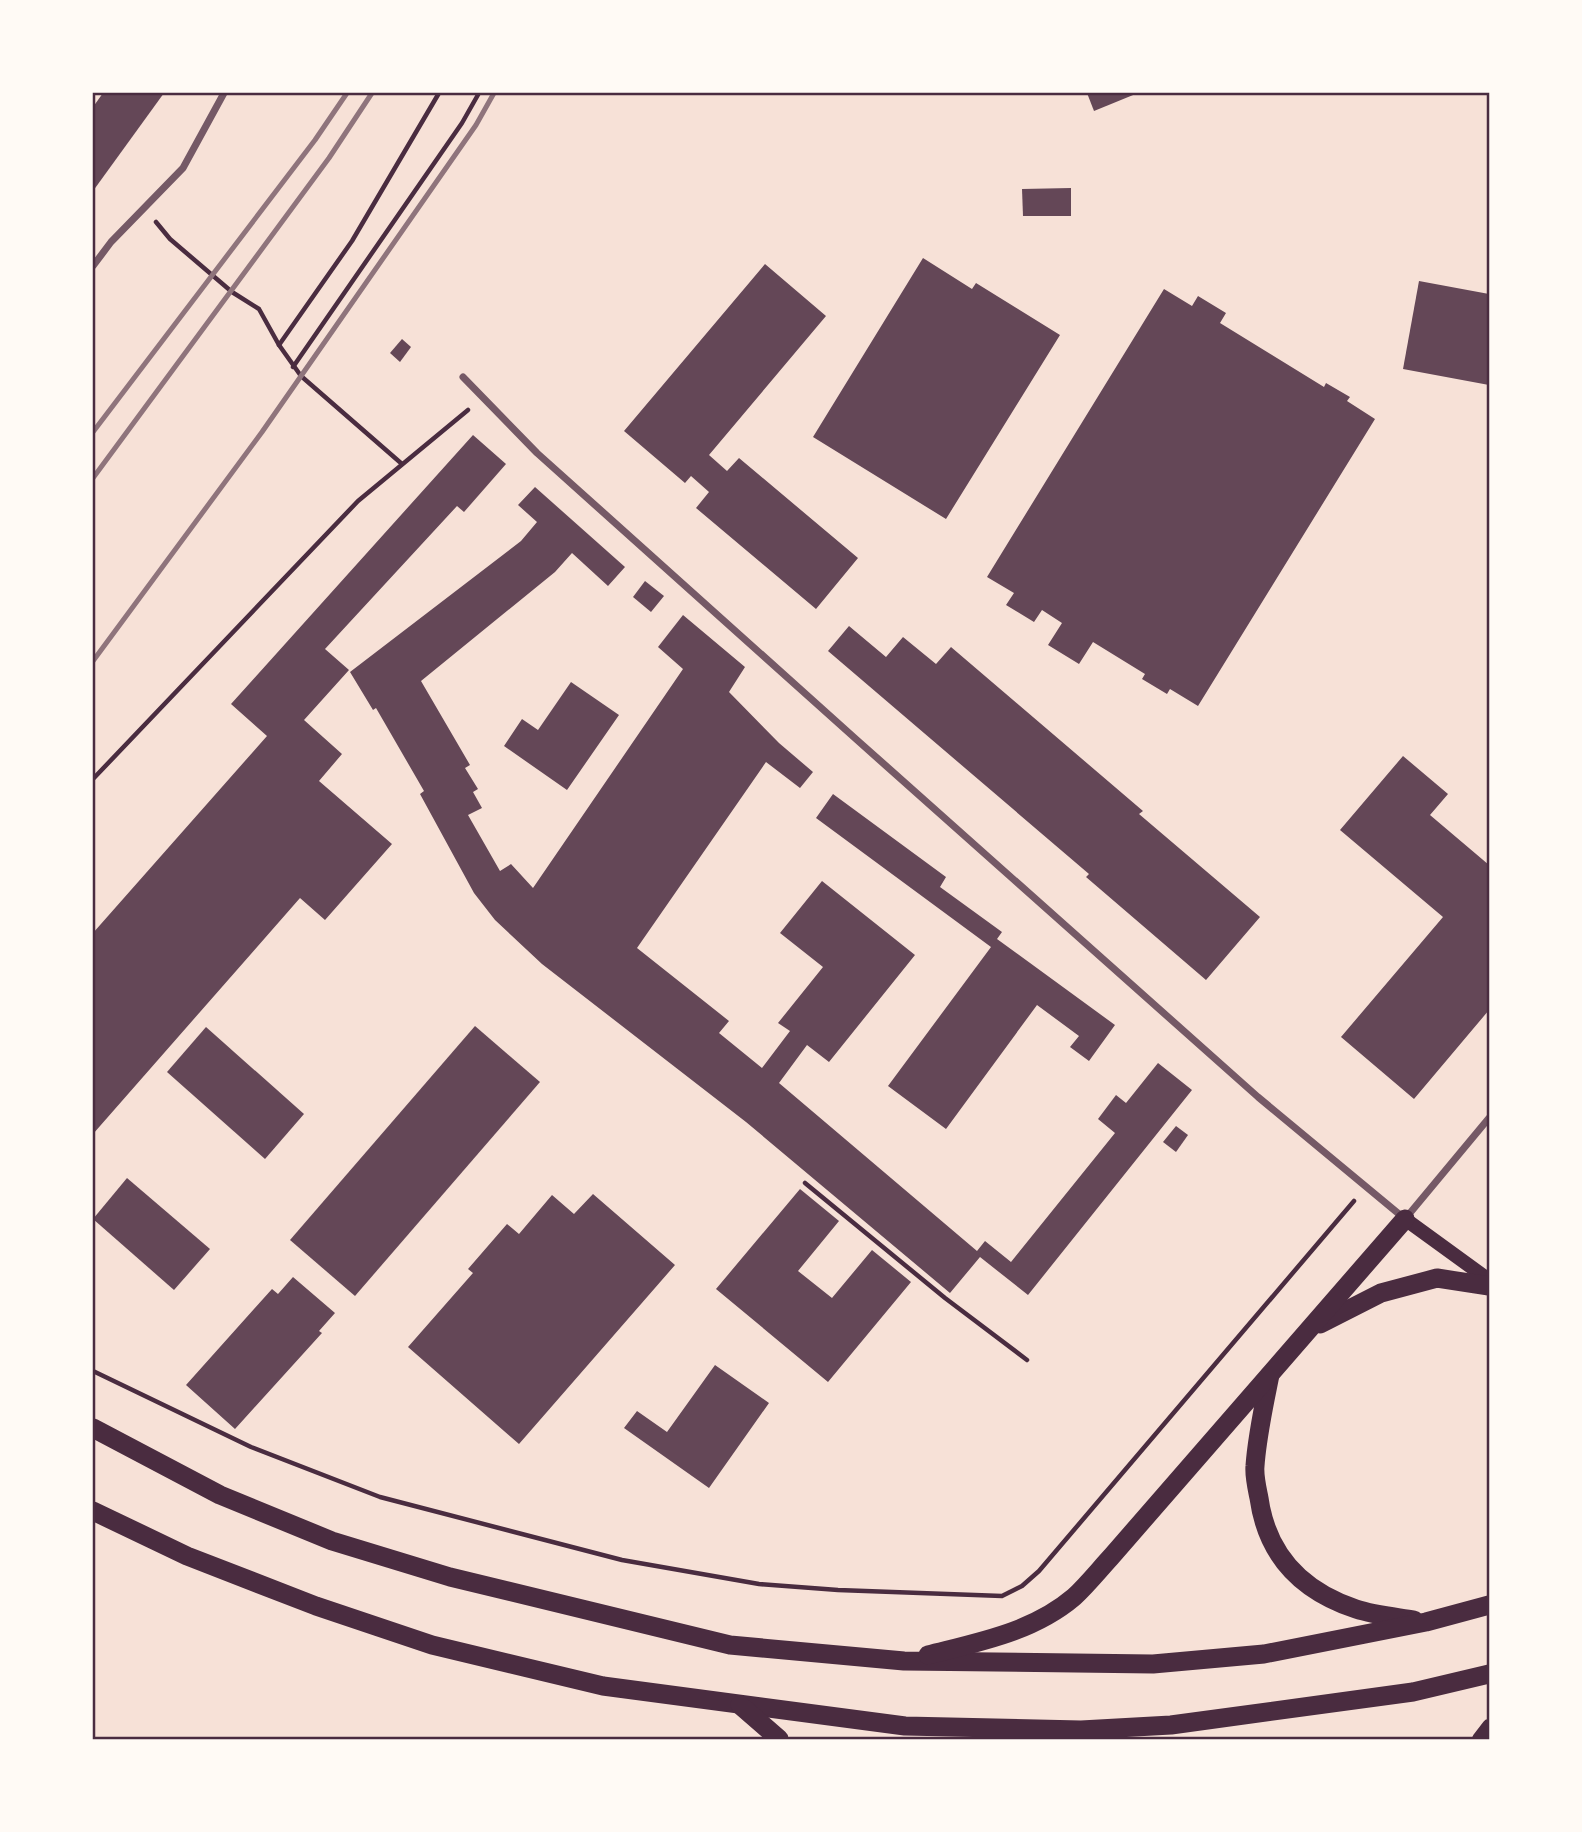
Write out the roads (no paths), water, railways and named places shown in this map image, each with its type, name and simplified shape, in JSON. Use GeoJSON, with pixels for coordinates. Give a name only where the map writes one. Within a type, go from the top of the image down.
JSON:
{"type":"FeatureCollection","features":[{"type":"Feature","properties":{"kind":"highway"},"geometry":{"type":"LineString","coordinates":[[904,1661],[999,1637],[1038,1621],[1073,1597],[1111,1557],[1405,1219]]}},
{"type":"Feature","properties":{"kind":"highway"},"geometry":{"type":"LineString","coordinates":[[1310,1329],[1381,1293],[1437,1278],[1489,1286]]}},
{"type":"Feature","properties":{"kind":"highway"},"geometry":{"type":"LineString","coordinates":[[1270,1374],[1254,1469],[1268,1533],[1281,1560],[1300,1580],[1357,1609],[1426,1622]]}},
{"type":"Feature","properties":{"kind":"highway"},"geometry":{"type":"LineString","coordinates":[[93,1429],[220,1495],[332,1541],[450,1577],[730,1646],[904,1661],[1153,1664],[1264,1654],[1426,1622],[1489,1605]]}},
{"type":"Feature","properties":{"kind":"highway"},"geometry":{"type":"LineString","coordinates":[[93,1511],[187,1556],[316,1606],[432,1644],[603,1686],[905,1726],[1081,1730],[1171,1724],[1413,1692],[1489,1674]]}},
{"type":"Feature","properties":{"kind":"highway"},"geometry":{"type":"LineString","coordinates":[[739,1704],[779,1739]]}},
{"type":"Feature","properties":{"kind":"highway"},"geometry":{"type":"LineString","coordinates":[[1057,1739],[1081,1730]]}},
{"type":"Feature","properties":{"kind":"main road"},"geometry":{"type":"LineString","coordinates":[[1405,1219],[1489,1280]]}},
{"type":"Feature","properties":{"kind":"main road"},"geometry":{"type":"LineString","coordinates":[[1479,1739],[1489,1726]]}},
{"type":"Feature","properties":{"kind":"street"},"geometry":{"type":"LineString","coordinates":[[93,266],[111,242],[183,168],[224,93]]}},
{"type":"Feature","properties":{"kind":"street"},"geometry":{"type":"LineString","coordinates":[[463,377],[537,453],[1171,1020],[1258,1097],[1405,1219],[1489,1118]]}},
{"type":"Feature","properties":{"kind":"railway"},"geometry":{"type":"LineString","coordinates":[[93,432],[315,140],[347,93]]}},
{"type":"Feature","properties":{"kind":"railway"},"geometry":{"type":"LineString","coordinates":[[93,478],[329,158],[372,93]]}},
{"type":"Feature","properties":{"kind":"railway"},"geometry":{"type":"LineString","coordinates":[[93,661],[262,432],[476,125],[494,93]]}}]}
